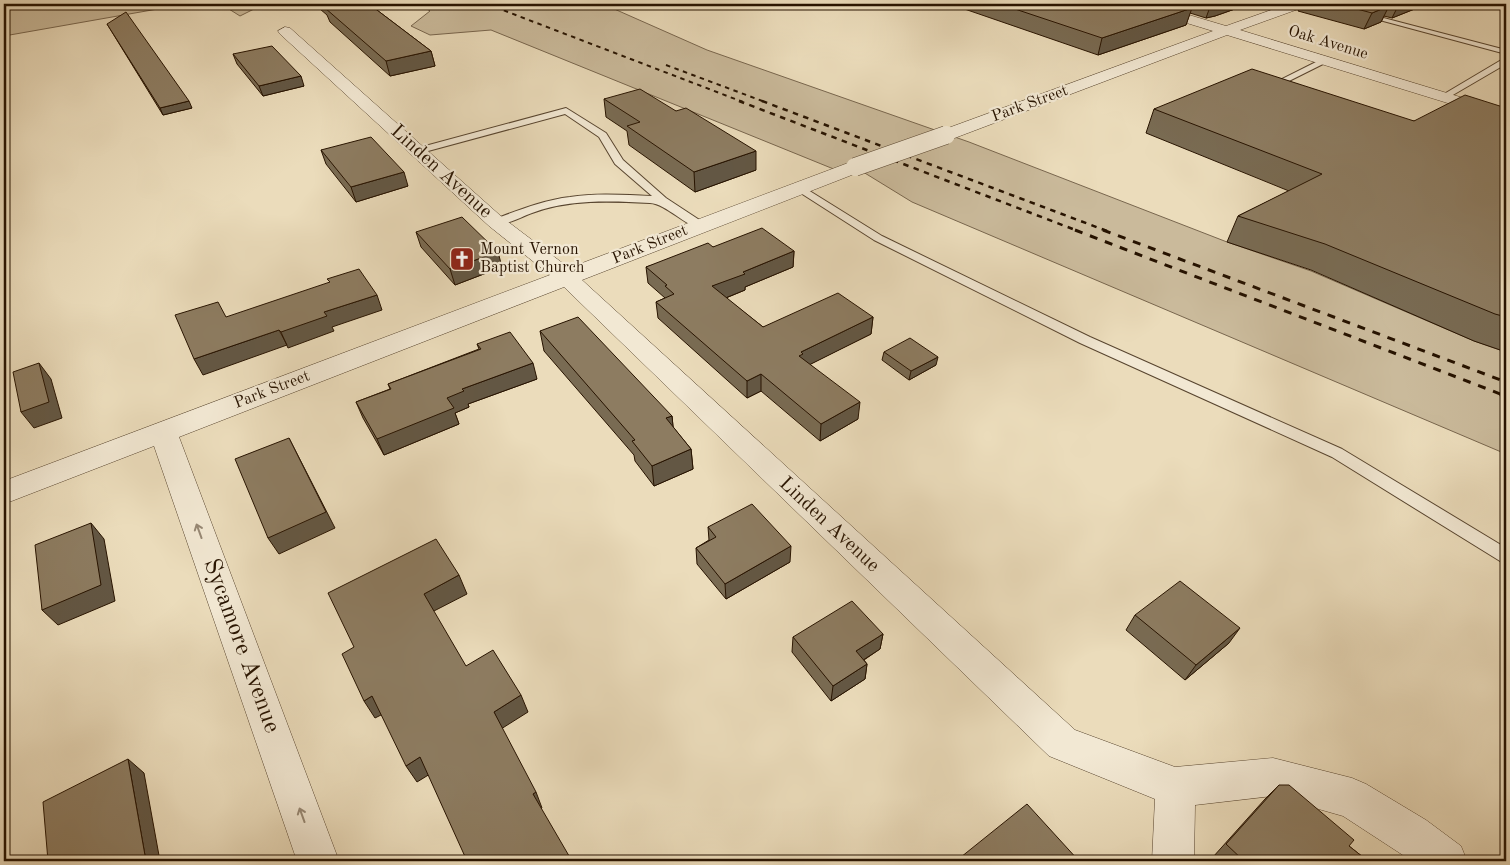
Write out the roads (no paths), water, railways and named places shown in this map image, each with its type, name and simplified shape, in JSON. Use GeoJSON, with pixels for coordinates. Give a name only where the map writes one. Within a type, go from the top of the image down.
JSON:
{"type":"FeatureCollection","features":[{"type":"Feature","properties":{"kind":"street","name":"Oak Avenue"},"geometry":{"type":"LineString","coordinates":[[1139,4],[1506,116]]}},
{"type":"Feature","properties":{"kind":"street","name":"Park Street"},"geometry":{"type":"LineString","coordinates":[[4,493],[567,278],[700,225],[1298,4]]}},
{"type":"Feature","properties":{"kind":"street","name":"Linden Avenue"},"geometry":{"type":"LineString","coordinates":[[285,31],[496,222],[567,278],[1062,743],[1176,787],[1273,777],[1352,798],[1411,835],[1446,861]]}},
{"type":"Feature","properties":{"kind":"street","name":"Sycamore Avenue"},"geometry":{"type":"LineString","coordinates":[[163,432],[318,861]]}},
{"type":"Feature","properties":{"kind":"street"},"geometry":{"type":"LineString","coordinates":[[1173,861],[1176,787]]}},
{"type":"Feature","properties":{"kind":"lane"},"geometry":{"type":"LineString","coordinates":[[1323,4],[1506,52]]}},
{"type":"Feature","properties":{"kind":"lane"},"geometry":{"type":"LineString","coordinates":[[1265,89],[1325,61]]}},
{"type":"Feature","properties":{"kind":"lane"},"geometry":{"type":"LineString","coordinates":[[1443,97],[1506,61]]}},
{"type":"Feature","properties":{"kind":"lane"},"geometry":{"type":"LineString","coordinates":[[417,151],[566,111],[603,136],[619,162],[662,200],[700,225]]}},
{"type":"Feature","properties":{"kind":"lane"},"geometry":{"type":"LineString","coordinates":[[800,188],[878,238],[1086,340],[1337,453],[1506,556]]}},
{"type":"Feature","properties":{"kind":"lane"},"geometry":{"type":"LineString","coordinates":[[496,222],[532,209],[570,200],[619,198],[662,200]]}},
{"type":"Feature","properties":{"kind":"railway"},"geometry":{"type":"LineString","coordinates":[[487,4],[743,102]]}},
{"type":"Feature","properties":{"kind":"railway"},"geometry":{"type":"LineString","coordinates":[[666,65],[765,102]]}},
{"type":"Feature","properties":{"kind":"railway"},"geometry":{"type":"LineString","coordinates":[[739,101],[1078,231]]}},
{"type":"Feature","properties":{"kind":"railway"},"geometry":{"type":"LineString","coordinates":[[762,101],[1107,231]]}},
{"type":"Feature","properties":{"kind":"railway"},"geometry":{"type":"LineString","coordinates":[[1075,230],[1503,395]]}},
{"type":"Feature","properties":{"kind":"railway"},"geometry":{"type":"LineString","coordinates":[[1103,230],[1506,382]]}},
{"type":"Feature","properties":{"kind":"place","name":"Mount Vernon Baptist Church"},"geometry":{"type":"Point","coordinates":[462,259]}}]}
